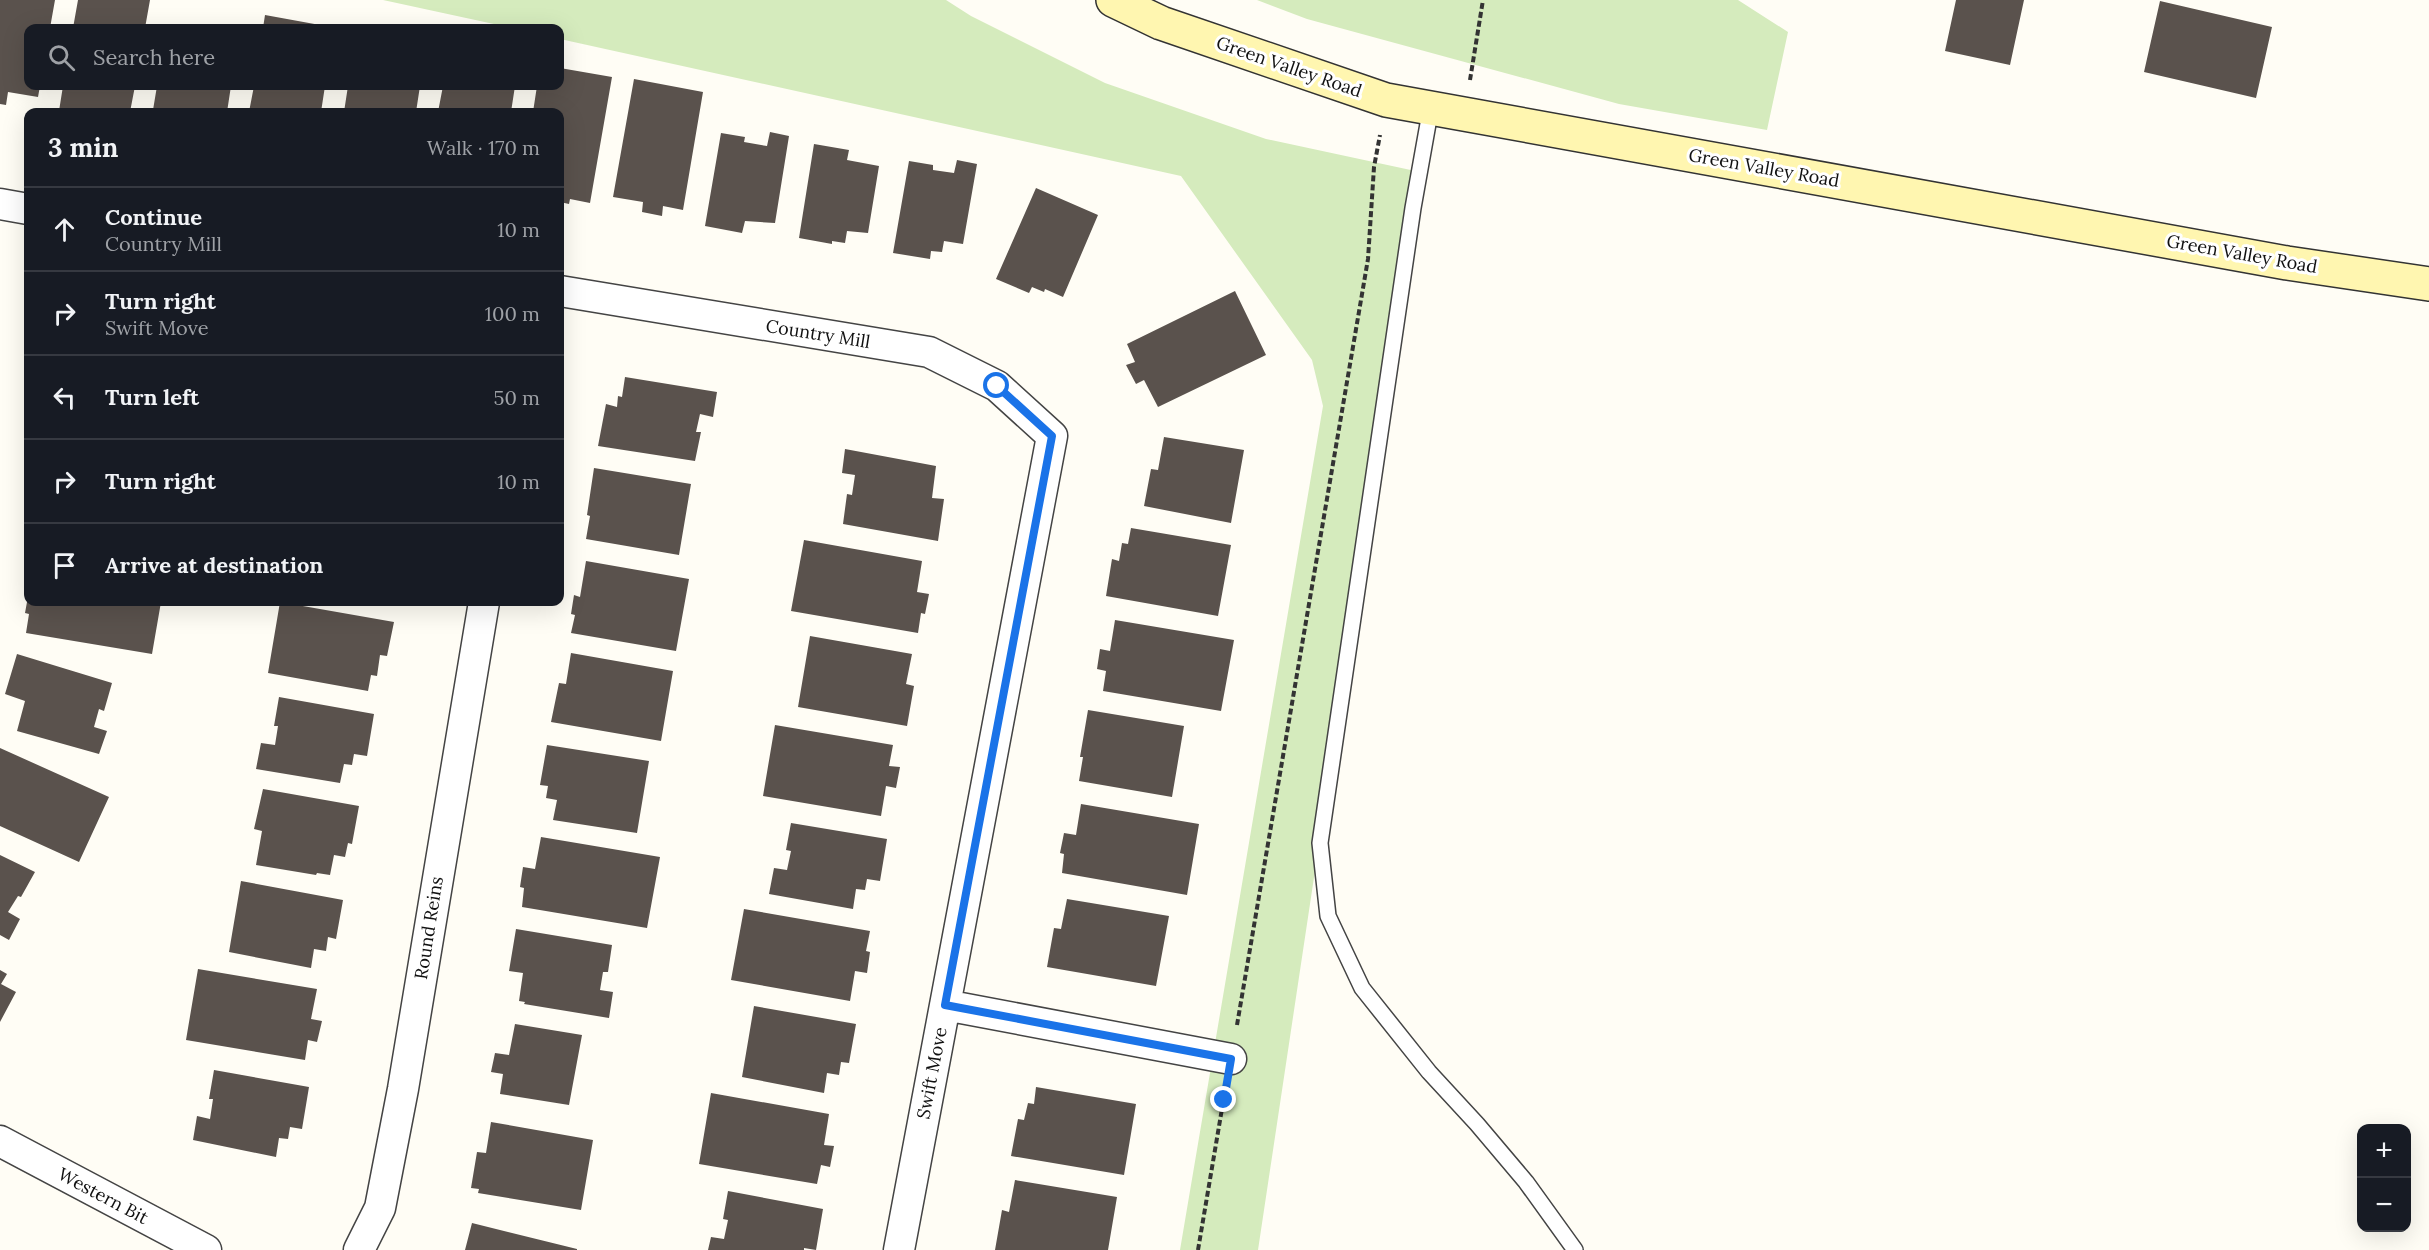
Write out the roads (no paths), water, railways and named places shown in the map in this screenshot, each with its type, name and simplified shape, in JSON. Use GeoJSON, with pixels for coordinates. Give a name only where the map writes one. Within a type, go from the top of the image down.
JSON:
{"type":"FeatureCollection","features":[{"type":"Feature","properties":{"kind":"street","name":"Green Valley Road"},"geometry":{"type":"LineString","coordinates":[[1113,0],[1161,23],[1386,100],[2287,263],[2429,284]]}},
{"type":"Feature","properties":{"kind":"street"},"geometry":{"type":"LineString","coordinates":[[0,205],[24,208]]}},
{"type":"Feature","properties":{"kind":"street","name":"Country Mill"},"geometry":{"type":"LineString","coordinates":[[564,292],[929,352],[997,386],[1052,436]]}},
{"type":"Feature","properties":{"kind":"street","name":"Swift Move"},"geometry":{"type":"LineString","coordinates":[[899,1250],[1052,436]]}},
{"type":"Feature","properties":{"kind":"street","name":"Round Reins"},"geometry":{"type":"LineString","coordinates":[[359,1250],[380,1208],[483,606]]}},
{"type":"Feature","properties":{"kind":"street"},"geometry":{"type":"LineString","coordinates":[[945,1005],[1231,1059]]}},
{"type":"Feature","properties":{"kind":"street","name":"Western Bit"},"geometry":{"type":"LineString","coordinates":[[0,1141],[206,1250]]}},
{"type":"Feature","properties":{"kind":"lane"},"geometry":{"type":"LineString","coordinates":[[1431,107],[1413,208],[1320,843],[1328,916],[1362,988],[1429,1072],[1526,1182],[1575,1250]]}}]}
